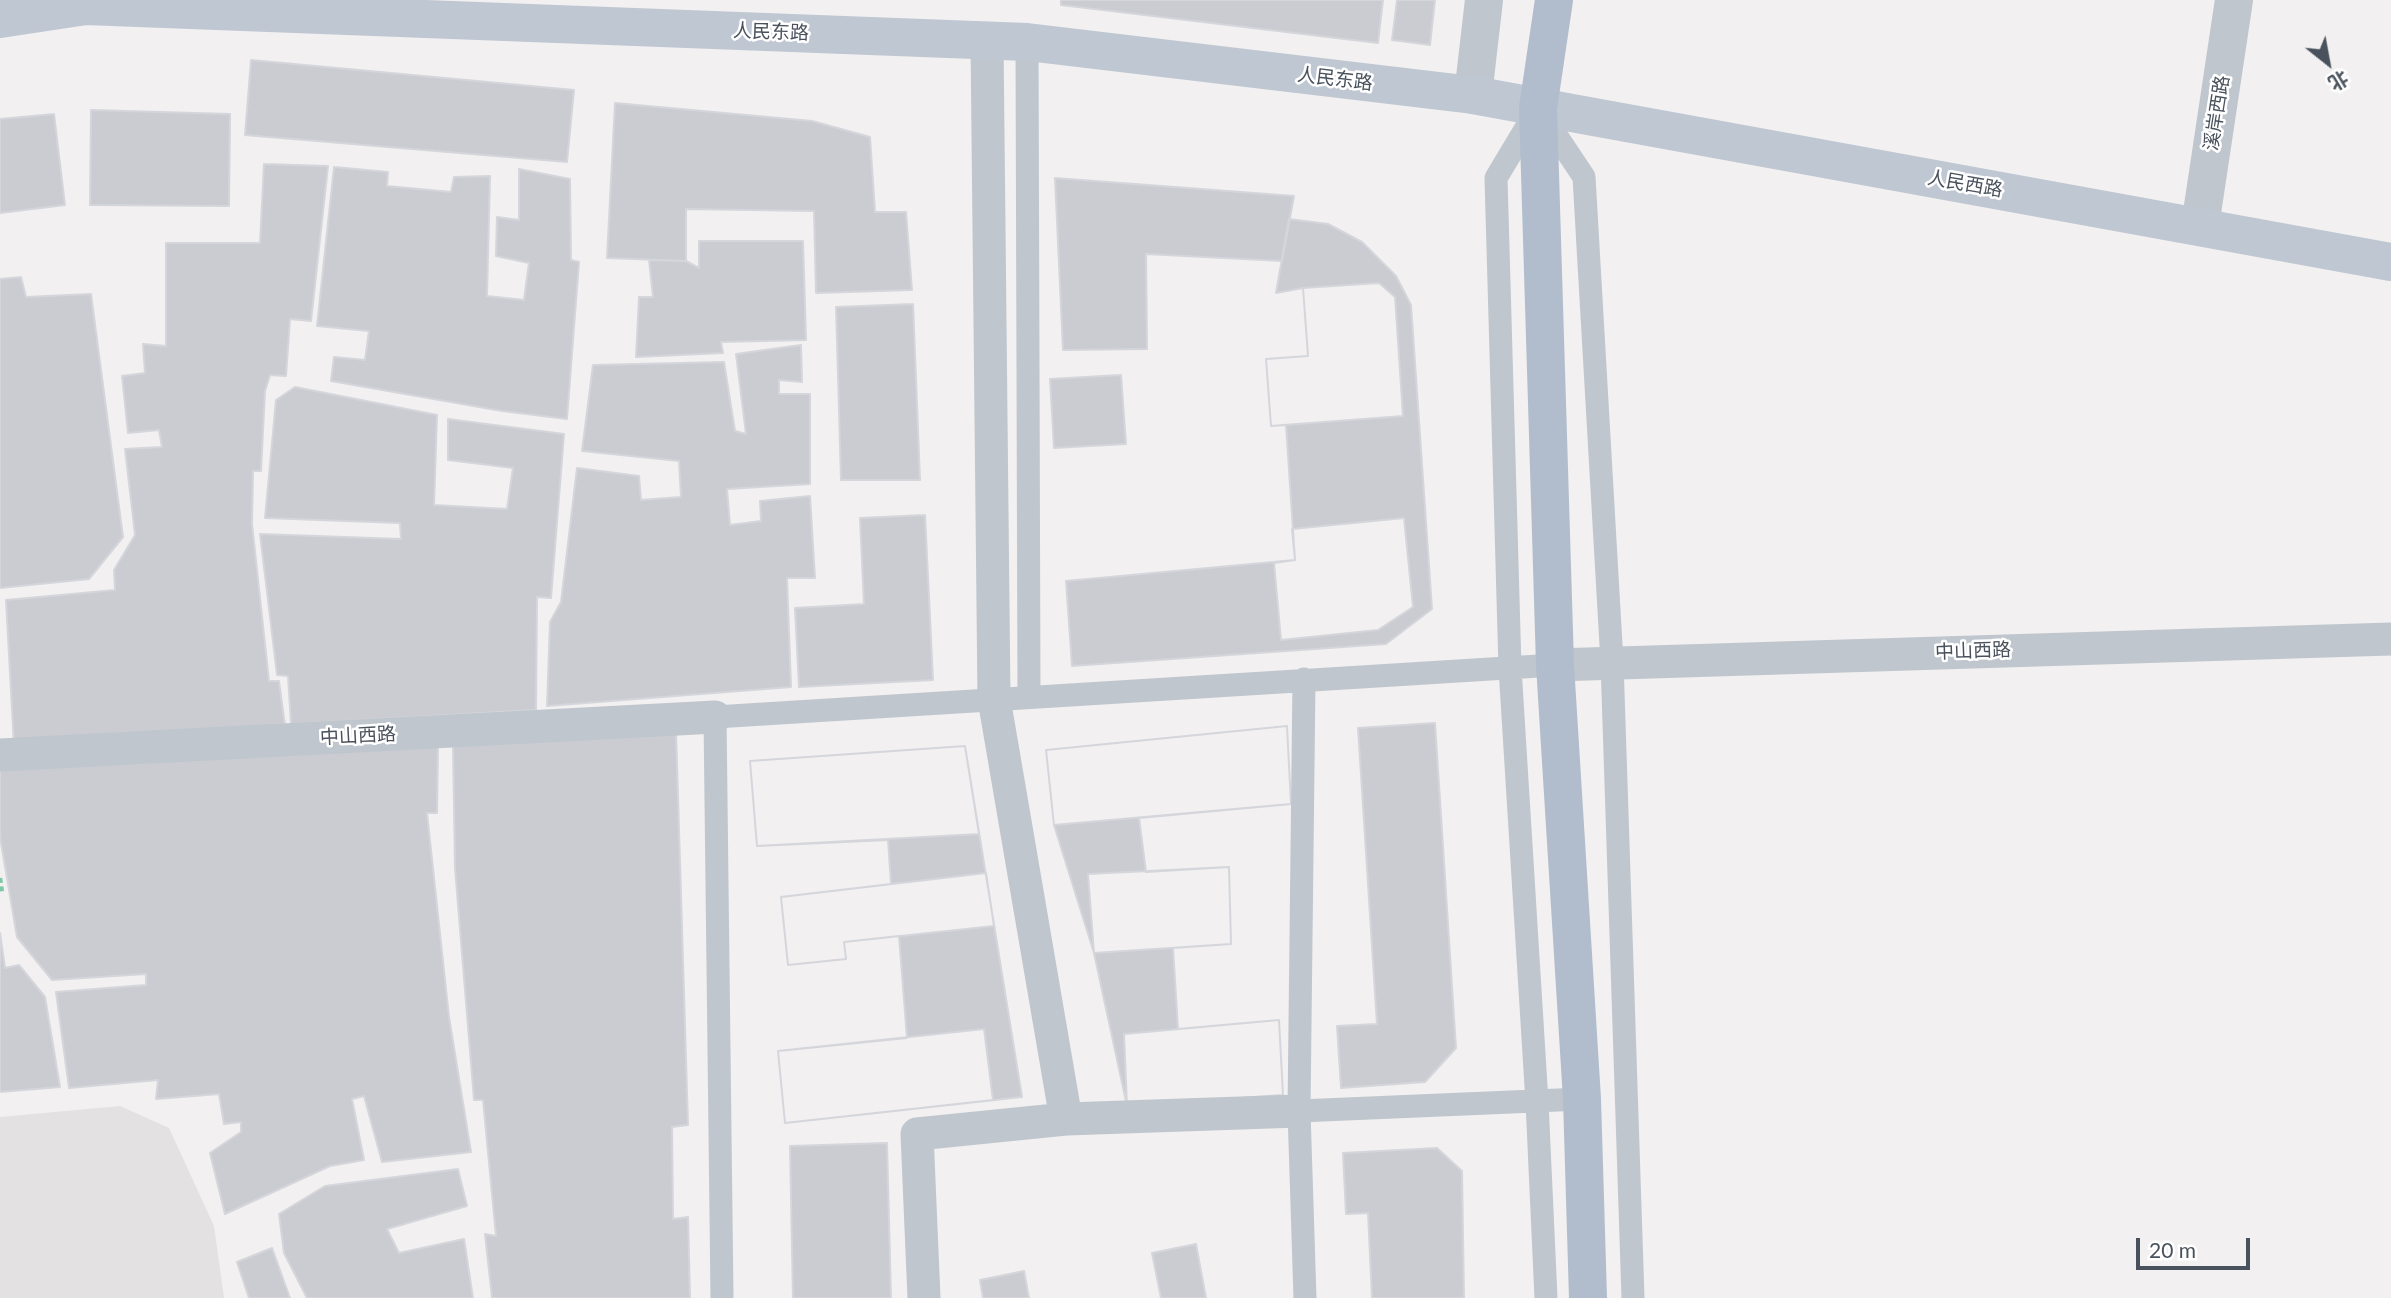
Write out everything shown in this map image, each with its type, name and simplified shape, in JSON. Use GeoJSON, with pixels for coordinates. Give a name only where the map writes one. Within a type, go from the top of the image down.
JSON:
{"type":"FeatureCollection","features":[{"type":"Feature","properties":{"kind":"main road"},"geometry":{"type":"LineString","coordinates":[[1554,0],[1538,108],[1555,665],[1582,1098],[1588,1298]]}},
{"type":"Feature","properties":{"kind":"main road","name":"人民东路"},"geometry":{"type":"LineString","coordinates":[[0,19],[86,6],[1027,42],[1473,95],[1538,108]]}},
{"type":"Feature","properties":{"kind":"main road","name":"人民西路"},"geometry":{"type":"LineString","coordinates":[[1538,108],[2391,262]]}},
{"type":"Feature","properties":{"kind":"street"},"geometry":{"type":"LineString","coordinates":[[1473,95],[1483,0]]}},
{"type":"Feature","properties":{"kind":"street","name":"溪岸西路"},"geometry":{"type":"LineString","coordinates":[[2200,226],[2234,0]]}},
{"type":"Feature","properties":{"kind":"street"},"geometry":{"type":"LineString","coordinates":[[987,41],[994,699],[1066,1119]]}},
{"type":"Feature","properties":{"kind":"street","name":"中山西路"},"geometry":{"type":"LineString","coordinates":[[1555,665],[2391,639]]}},
{"type":"Feature","properties":{"kind":"street","name":"中山西路"},"geometry":{"type":"LineString","coordinates":[[0,755],[715,718]]}},
{"type":"Feature","properties":{"kind":"street"},"geometry":{"type":"LineString","coordinates":[[924,1298],[917,1134],[1066,1119],[1299,1111]]}},
{"type":"Feature","properties":{"kind":"lane"},"geometry":{"type":"LineString","coordinates":[[1027,42],[1030,697]]}},
{"type":"Feature","properties":{"kind":"lane"},"geometry":{"type":"LineString","coordinates":[[1546,1298],[1537,1101],[1510,668],[1496,178],[1538,108],[1584,177],[1612,662],[1633,1298]]}},
{"type":"Feature","properties":{"kind":"lane"},"geometry":{"type":"LineString","coordinates":[[722,1298],[715,718],[1555,665]]}},
{"type":"Feature","properties":{"kind":"lane"},"geometry":{"type":"LineString","coordinates":[[1304,679],[1299,1111],[1305,1298]]}},
{"type":"Feature","properties":{"kind":"lane"},"geometry":{"type":"LineString","coordinates":[[1299,1111],[1582,1098]]}},
{"type":"Feature","properties":{"kind":"path"},"geometry":{"type":"LineString","coordinates":[[0,878],[2,893]]}},
{"type":"Feature","properties":{"kind":"shaded area"},"geometry":{"type":"Polygon","coordinates":[[[120,1106],[169,1128],[214,1226],[224,1298],[0,1298],[0,1117],[120,1106]]]}},
{"type":"Feature","properties":{"kind":"building"},"geometry":{"type":"Polygon","coordinates":[[[1061,0],[1383,0],[1378,43],[1061,5],[1061,0]]]}},
{"type":"Feature","properties":{"kind":"building"},"geometry":{"type":"Polygon","coordinates":[[[1397,0],[1435,0],[1430,45],[1392,40],[1397,0]]]}},
{"type":"Feature","properties":{"kind":"building"},"geometry":{"type":"Polygon","coordinates":[[[251,60],[574,90],[567,162],[245,135],[251,60]]]}},
{"type":"Feature","properties":{"kind":"building"},"geometry":{"type":"Polygon","coordinates":[[[615,103],[812,121],[870,137],[875,212],[906,212],[912,290],[816,293],[814,211],[686,209],[686,261],[607,258],[615,103]]]}},
{"type":"Feature","properties":{"kind":"building"},"geometry":{"type":"Polygon","coordinates":[[[91,110],[230,114],[229,206],[90,205],[91,110]]]}},
{"type":"Feature","properties":{"kind":"building"},"geometry":{"type":"Polygon","coordinates":[[[54,114],[65,205],[0,213],[0,119],[54,114]]]}},
{"type":"Feature","properties":{"kind":"building"},"geometry":{"type":"Polygon","coordinates":[[[264,164],[328,166],[311,321],[290,319],[286,376],[270,375],[265,391],[261,471],[253,471],[252,524],[269,681],[279,681],[285,726],[14,746],[6,600],[115,590],[114,570],[135,535],[125,449],[162,447],[159,430],[128,433],[122,376],[145,373],[143,344],[166,346],[166,243],[260,243],[264,164]]]}},
{"type":"Feature","properties":{"kind":"building"},"geometry":{"type":"Polygon","coordinates":[[[334,167],[388,172],[387,186],[451,192],[454,177],[490,176],[487,296],[524,300],[529,263],[496,256],[497,217],[519,220],[519,169],[570,179],[571,260],[579,262],[567,419],[502,411],[331,381],[334,357],[365,360],[369,331],[317,326],[334,167]]]}},
{"type":"Feature","properties":{"kind":"building"},"geometry":{"type":"Polygon","coordinates":[[[1055,178],[1294,196],[1282,261],[1146,254],[1147,349],[1063,350],[1055,178]]]}},
{"type":"Feature","properties":{"kind":"building"},"geometry":{"type":"Polygon","coordinates":[[[1289,219],[1328,224],[1362,242],[1396,276],[1411,305],[1432,609],[1386,644],[1072,666],[1066,581],[1295,560],[1286,425],[1271,426],[1266,359],[1308,356],[1303,288],[1276,293],[1289,219]]]}},
{"type":"Feature","properties":{"kind":"building"},"geometry":{"type":"Polygon","coordinates":[[[699,241],[803,241],[806,340],[721,342],[723,353],[636,357],[639,297],[653,297],[649,260],[686,261],[699,268],[699,241]]]}},
{"type":"Feature","properties":{"kind":"building"},"geometry":{"type":"Polygon","coordinates":[[[21,277],[26,297],[91,294],[123,537],[89,579],[0,588],[0,279],[21,277]]]}},
{"type":"Feature","properties":{"kind":"building"},"geometry":{"type":"Polygon","coordinates":[[[1379,283],[1395,297],[1403,416],[1271,426],[1266,359],[1308,356],[1303,288],[1379,283]]]}},
{"type":"Feature","properties":{"kind":"building"},"geometry":{"type":"Polygon","coordinates":[[[913,304],[920,480],[841,480],[836,307],[913,304]]]}},
{"type":"Feature","properties":{"kind":"building"},"geometry":{"type":"Polygon","coordinates":[[[801,345],[802,382],[779,380],[779,394],[810,394],[810,484],[727,489],[730,525],[761,521],[760,501],[810,496],[815,578],[787,578],[791,687],[547,706],[550,622],[561,602],[577,468],[639,476],[641,500],[681,497],[679,461],[582,451],[593,365],[724,362],[735,431],[746,434],[736,354],[801,345]]]}},
{"type":"Feature","properties":{"kind":"building"},"geometry":{"type":"Polygon","coordinates":[[[1121,375],[1126,444],[1054,448],[1050,379],[1121,375]]]}},
{"type":"Feature","properties":{"kind":"building"},"geometry":{"type":"Polygon","coordinates":[[[295,387],[437,415],[434,505],[507,509],[513,468],[448,460],[448,419],[564,434],[551,598],[537,597],[536,710],[291,724],[288,676],[277,675],[260,534],[401,539],[400,523],[265,518],[276,400],[295,387]]]}},
{"type":"Feature","properties":{"kind":"building"},"geometry":{"type":"Polygon","coordinates":[[[925,515],[933,680],[799,687],[795,608],[864,604],[860,518],[925,515]]]}},
{"type":"Feature","properties":{"kind":"building"},"geometry":{"type":"Polygon","coordinates":[[[1404,518],[1413,607],[1378,630],[1281,640],[1274,563],[1295,560],[1292,529],[1404,518]]]}},
{"type":"Feature","properties":{"kind":"building"},"geometry":{"type":"Polygon","coordinates":[[[1435,723],[1456,1048],[1425,1082],[1341,1088],[1337,1026],[1377,1024],[1358,728],[1435,723]]]}},
{"type":"Feature","properties":{"kind":"building"},"geometry":{"type":"Polygon","coordinates":[[[1287,726],[1291,804],[1054,825],[1046,750],[1287,726]]]}},
{"type":"Feature","properties":{"kind":"building"},"geometry":{"type":"Polygon","coordinates":[[[1287,726],[1291,804],[1139,818],[1146,872],[1229,867],[1231,944],[1173,948],[1178,1029],[1279,1020],[1283,1095],[1127,1106],[1094,953],[1054,825],[1046,750],[1287,726]]]}},
{"type":"Feature","properties":{"kind":"building"},"geometry":{"type":"Polygon","coordinates":[[[676,731],[688,1125],[672,1127],[673,1219],[688,1217],[690,1298],[492,1298],[485,1234],[496,1236],[483,1100],[474,1100],[455,868],[453,745],[676,731]]]}},
{"type":"Feature","properties":{"kind":"building"},"geometry":{"type":"Polygon","coordinates":[[[438,746],[437,813],[427,813],[449,1017],[471,1152],[382,1162],[364,1096],[352,1099],[364,1160],[330,1166],[225,1214],[210,1153],[241,1132],[241,1122],[224,1124],[219,1094],[156,1099],[158,1080],[69,1088],[56,992],[146,985],[146,974],[52,980],[17,937],[0,837],[0,770],[438,746]]]}},
{"type":"Feature","properties":{"kind":"building"},"geometry":{"type":"Polygon","coordinates":[[[965,746],[1022,1097],[785,1123],[778,1051],[907,1038],[899,936],[844,942],[846,959],[788,965],[781,897],[891,884],[888,840],[757,846],[750,761],[965,746]]]}},
{"type":"Feature","properties":{"kind":"building"},"geometry":{"type":"Polygon","coordinates":[[[965,746],[979,834],[757,846],[750,761],[965,746]]]}},
{"type":"Feature","properties":{"kind":"building"},"geometry":{"type":"Polygon","coordinates":[[[1229,867],[1231,944],[1094,953],[1088,874],[1229,867]]]}},
{"type":"Feature","properties":{"kind":"building"},"geometry":{"type":"Polygon","coordinates":[[[986,873],[994,926],[844,942],[846,959],[788,965],[781,897],[986,873]]]}},
{"type":"Feature","properties":{"kind":"building"},"geometry":{"type":"Polygon","coordinates":[[[0,933],[5,968],[19,965],[45,997],[60,1087],[0,1092],[0,933]]]}},
{"type":"Feature","properties":{"kind":"building"},"geometry":{"type":"Polygon","coordinates":[[[1279,1020],[1283,1095],[1127,1106],[1124,1034],[1279,1020]]]}},
{"type":"Feature","properties":{"kind":"building"},"geometry":{"type":"Polygon","coordinates":[[[984,1029],[993,1100],[785,1123],[778,1051],[984,1029]]]}},
{"type":"Feature","properties":{"kind":"building"},"geometry":{"type":"Polygon","coordinates":[[[887,1143],[891,1298],[793,1298],[790,1146],[887,1143]]]}},
{"type":"Feature","properties":{"kind":"building"},"geometry":{"type":"Polygon","coordinates":[[[1437,1148],[1462,1171],[1464,1298],[1372,1298],[1368,1213],[1346,1214],[1343,1153],[1437,1148]]]}},
{"type":"Feature","properties":{"kind":"building"},"geometry":{"type":"Polygon","coordinates":[[[458,1169],[467,1206],[387,1229],[399,1253],[464,1239],[473,1298],[307,1298],[284,1253],[279,1214],[325,1186],[458,1169]]]}},
{"type":"Feature","properties":{"kind":"building"},"geometry":{"type":"Polygon","coordinates":[[[1196,1244],[1206,1298],[1161,1298],[1152,1253],[1196,1244]]]}},
{"type":"Feature","properties":{"kind":"building"},"geometry":{"type":"Polygon","coordinates":[[[272,1248],[290,1298],[249,1298],[237,1262],[272,1248]]]}},
{"type":"Feature","properties":{"kind":"building"},"geometry":{"type":"Polygon","coordinates":[[[1024,1271],[1029,1298],[983,1298],[980,1280],[1024,1271]]]}}]}
